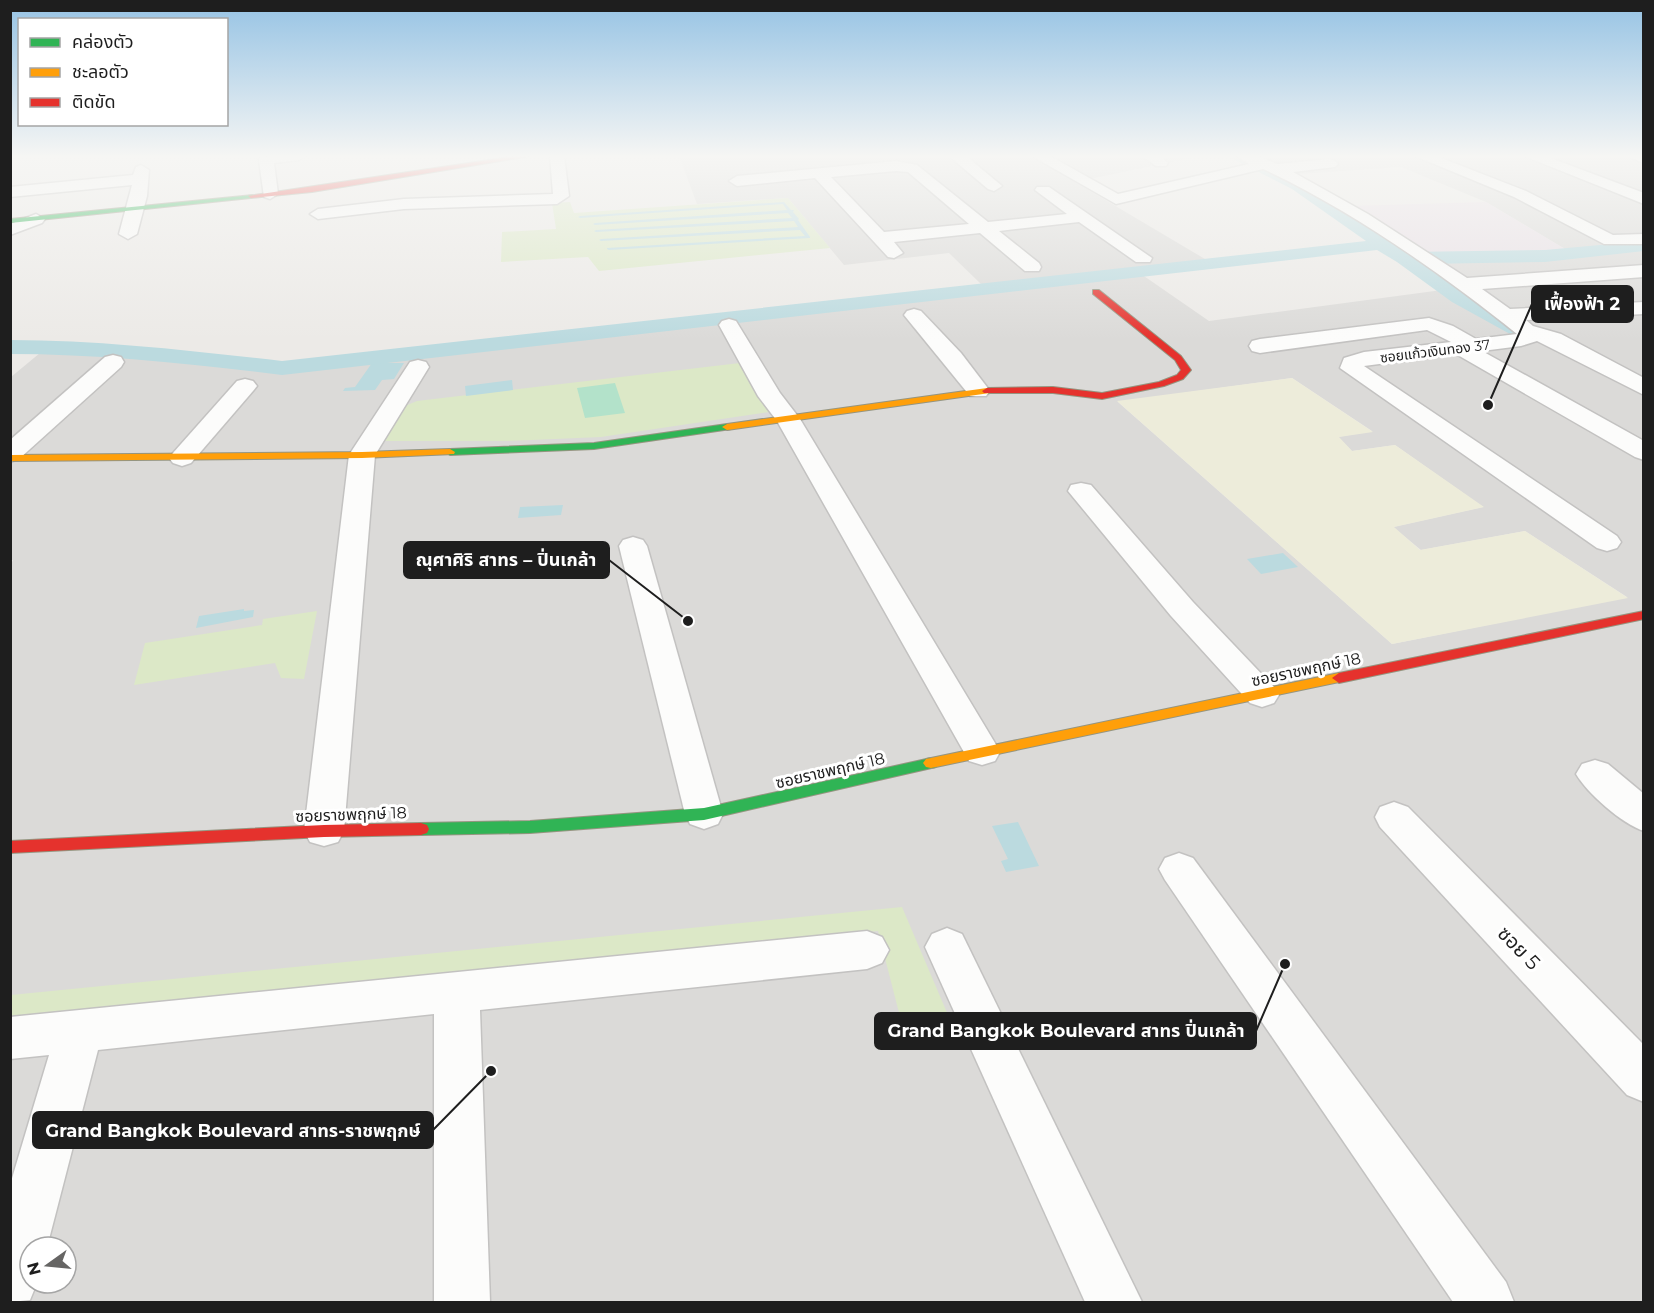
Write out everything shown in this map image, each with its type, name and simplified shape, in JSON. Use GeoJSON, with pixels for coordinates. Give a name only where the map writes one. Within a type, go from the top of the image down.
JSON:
{"type":"FeatureCollection","features":[{"type":"Feature","properties":{"kind":"street"},"geometry":{"type":"LineString","coordinates":[[10,221],[55,217]]}},
{"type":"Feature","properties":{"kind":"street"},"geometry":{"type":"LineString","coordinates":[[128,234],[133,217]]}},
{"type":"Feature","properties":{"kind":"street"},"geometry":{"type":"LineString","coordinates":[[862,217],[897,257]]}},
{"type":"Feature","properties":{"kind":"street"},"geometry":{"type":"LineString","coordinates":[[972,217],[1032,267]]}},
{"type":"Feature","properties":{"kind":"street"},"geometry":{"type":"LineString","coordinates":[[880,238],[1080,217]]}},
{"type":"Feature","properties":{"kind":"street"},"geometry":{"type":"LineString","coordinates":[[1083,217],[1143,258]]}},
{"type":"Feature","properties":{"kind":"street"},"geometry":{"type":"LineString","coordinates":[[1357,217],[1464,284],[1526,330],[1553,339],[1644,388]]}},
{"type":"Feature","properties":{"kind":"street"},"geometry":{"type":"LineString","coordinates":[[1566,217],[1610,240],[1644,239]]}},
{"type":"Feature","properties":{"kind":"street"},"geometry":{"type":"LineString","coordinates":[[10,230],[36,219]]}},
{"type":"Feature","properties":{"kind":"street"},"geometry":{"type":"LineString","coordinates":[[1464,284],[1644,271]]}},
{"type":"Feature","properties":{"kind":"street"},"geometry":{"type":"LineString","coordinates":[[10,456],[182,458],[362,455],[594,446],[978,391],[1042,389],[1102,396],[1161,384],[1180,377],[1186,370],[1178,358],[1096,292]]}},
{"type":"Feature","properties":{"kind":"street"},"geometry":{"type":"LineString","coordinates":[[1507,315],[1644,308]]}},
{"type":"Feature","properties":{"kind":"street"},"geometry":{"type":"LineString","coordinates":[[1601,311],[1635,329]]}},
{"type":"Feature","properties":{"kind":"street"},"geometry":{"type":"LineString","coordinates":[[914,315],[953,358],[978,391]]}},
{"type":"Feature","properties":{"kind":"street"},"geometry":{"type":"LineString","coordinates":[[1260,346],[1429,324],[1446,330],[1466,347],[1644,452]]}},
{"type":"Feature","properties":{"kind":"street"},"geometry":{"type":"LineString","coordinates":[[729,325],[770,396],[788,418],[982,752]]}},
{"type":"Feature","properties":{"kind":"street","name":"ซอยแก้วเงินทอง 37"},"geometry":{"type":"LineString","coordinates":[[1526,330],[1529,336],[1521,340],[1364,359],[1352,363],[1351,368],[1607,542]]}},
{"type":"Feature","properties":{"kind":"street"},"geometry":{"type":"LineString","coordinates":[[10,456],[113,362]]}},
{"type":"Feature","properties":{"kind":"street"},"geometry":{"type":"LineString","coordinates":[[324,831],[362,455],[418,367]]}},
{"type":"Feature","properties":{"kind":"street"},"geometry":{"type":"LineString","coordinates":[[182,458],[245,386]]}},
{"type":"Feature","properties":{"kind":"street"},"geometry":{"type":"LineString","coordinates":[[1081,491],[1182,609],[1262,695]]}},
{"type":"Feature","properties":{"kind":"street"},"geometry":{"type":"LineString","coordinates":[[633,546],[704,814]]}},
{"type":"Feature","properties":{"kind":"street","name":"ซอยราชพฤกษ์ 18"},"geometry":{"type":"LineString","coordinates":[[10,847],[324,831],[530,827],[704,814],[982,752],[1644,615]]}},
{"type":"Feature","properties":{"kind":"street"},"geometry":{"type":"LineString","coordinates":[[1595,774],[1644,816]]}},
{"type":"Feature","properties":{"kind":"street","name":"ซอย 5"},"geometry":{"type":"LineString","coordinates":[[1394,817],[1644,1079]]}},
{"type":"Feature","properties":{"kind":"street"},"geometry":{"type":"LineString","coordinates":[[1179,869],[1486,1302]]}},
{"type":"Feature","properties":{"kind":"street"},"geometry":{"type":"LineString","coordinates":[[947,947],[1114,1302]]}},
{"type":"Feature","properties":{"kind":"street"},"geometry":{"type":"LineString","coordinates":[[10,1038],[867,950]]}},
{"type":"Feature","properties":{"kind":"street"},"geometry":{"type":"LineString","coordinates":[[457,993],[462,1302]]}},
{"type":"Feature","properties":{"kind":"street"},"geometry":{"type":"LineString","coordinates":[[10,1280],[80,1030]]}},
{"type":"Feature","properties":{"kind":"shaded area"},"geometry":{"type":"Polygon","coordinates":[[[804,217],[1135,217],[1210,262],[982,285],[949,253],[844,265],[804,217]]]}},
{"type":"Feature","properties":{"kind":"shaded area"},"geometry":{"type":"Polygon","coordinates":[[[1368,217],[1512,217],[1570,252],[1430,256],[1368,217]]]}},
{"type":"Feature","properties":{"kind":"shaded area"},"geometry":{"type":"Polygon","coordinates":[[[1512,217],[1643,217],[1643,245],[1570,252],[1512,217]]]}},
{"type":"Feature","properties":{"kind":"shaded area"},"geometry":{"type":"Polygon","coordinates":[[[1643,248],[1643,1302],[11,1302],[10,566],[13,560],[10,560],[11,377],[46,348],[182,359],[274,371],[1141,274],[1209,321],[1442,290],[1399,261],[1567,256],[1643,248]],[[1292,378],[1118,402],[1392,644],[1627,597],[1525,531],[1421,550],[1393,527],[1483,507],[1395,445],[1352,451],[1338,437],[1372,431],[1292,378]]]}},
{"type":"Feature","properties":{"kind":"green space"},"geometry":{"type":"Polygon","coordinates":[[[554,217],[804,217],[830,248],[599,271],[588,257],[501,262],[502,232],[556,229],[554,217]]]}},
{"type":"Feature","properties":{"kind":"green space"},"geometry":{"type":"Polygon","coordinates":[[[740,363],[769,412],[601,437],[508,441],[384,441],[405,406],[417,401],[740,363]]]}},
{"type":"Feature","properties":{"kind":"green space"},"geometry":{"type":"Polygon","coordinates":[[[1292,378],[1373,432],[1339,437],[1352,451],[1395,445],[1484,507],[1394,527],[1420,550],[1525,531],[1628,598],[1392,644],[1117,401],[1292,378]]]}},
{"type":"Feature","properties":{"kind":"green space"},"geometry":{"type":"Polygon","coordinates":[[[615,383],[625,413],[585,418],[577,388],[615,383]]]}},
{"type":"Feature","properties":{"kind":"green space"},"geometry":{"type":"Polygon","coordinates":[[[317,611],[304,679],[281,678],[275,663],[134,685],[145,643],[262,625],[263,619],[317,611]]]}},
{"type":"Feature","properties":{"kind":"green space"},"geometry":{"type":"Polygon","coordinates":[[[902,907],[951,1022],[906,1040],[878,931],[11,1022],[11,995],[902,907]]]}},
{"type":"Feature","properties":{"kind":"water"},"geometry":{"type":"Polygon","coordinates":[[[372,363],[404,363],[394,379],[382,380],[375,390],[343,391],[345,388],[355,387],[372,363]]]}},
{"type":"Feature","properties":{"kind":"water"},"geometry":{"type":"Polygon","coordinates":[[[512,380],[513,390],[466,396],[465,386],[512,380]]]}},
{"type":"Feature","properties":{"kind":"water"},"geometry":{"type":"Polygon","coordinates":[[[563,505],[561,515],[518,518],[520,507],[563,505]]]}},
{"type":"Feature","properties":{"kind":"water"},"geometry":{"type":"Polygon","coordinates":[[[1283,553],[1298,567],[1261,574],[1247,559],[1283,553]]]}},
{"type":"Feature","properties":{"kind":"water"},"geometry":{"type":"Polygon","coordinates":[[[244,609],[244,611],[254,610],[253,617],[196,628],[199,616],[244,609]]]}},
{"type":"Feature","properties":{"kind":"water"},"geometry":{"type":"Polygon","coordinates":[[[1018,822],[1039,866],[1006,872],[1001,861],[1008,859],[992,826],[1018,822]]]}},
{"type":"Feature","properties":{"kind":"waterway"},"geometry":{"type":"LineString","coordinates":[[595,224],[697,217]]}},
{"type":"Feature","properties":{"kind":"waterway"},"geometry":{"type":"LineString","coordinates":[[1344,217],[1384,245]]}},
{"type":"Feature","properties":{"kind":"waterway"},"geometry":{"type":"LineString","coordinates":[[596,231],[795,219]]}},
{"type":"Feature","properties":{"kind":"waterway"},"geometry":{"type":"LineString","coordinates":[[795,219],[802,228]]}},
{"type":"Feature","properties":{"kind":"waterway"},"geometry":{"type":"LineString","coordinates":[[601,240],[802,228]]}},
{"type":"Feature","properties":{"kind":"waterway"},"geometry":{"type":"LineString","coordinates":[[609,249],[808,237],[802,228]]}},
{"type":"Feature","properties":{"kind":"waterway"},"geometry":{"type":"LineString","coordinates":[[10,347],[55,347],[169,355],[282,368],[1384,245]]}},
{"type":"Feature","properties":{"kind":"waterway"},"geometry":{"type":"LineString","coordinates":[[1384,245],[1404,258]]}},
{"type":"Feature","properties":{"kind":"waterway"},"geometry":{"type":"LineString","coordinates":[[1404,258],[1545,256],[1644,246]]}},
{"type":"Feature","properties":{"kind":"waterway"},"geometry":{"type":"LineString","coordinates":[[1404,258],[1459,298],[1510,328]]}},
{"type":"Feature","properties":{"kind":"traffic: fast"},"geometry":{"type":"LineString","coordinates":[[10,221],[46,217]]}},
{"type":"Feature","properties":{"kind":"traffic: fast"},"geometry":{"type":"LineString","coordinates":[[450,452],[594,446],[727,427]]}},
{"type":"Feature","properties":{"kind":"traffic: fast"},"geometry":{"type":"LineString","coordinates":[[421,829],[530,827],[704,814],[931,763]]}},
{"type":"Feature","properties":{"kind":"traffic: slow"},"geometry":{"type":"LineString","coordinates":[[727,427],[987,391]]}},
{"type":"Feature","properties":{"kind":"traffic: slow"},"geometry":{"type":"LineString","coordinates":[[10,458],[450,452]]}},
{"type":"Feature","properties":{"kind":"traffic: slow"},"geometry":{"type":"LineString","coordinates":[[931,763],[1339,678]]}},
{"type":"Feature","properties":{"kind":"traffic: jam"},"geometry":{"type":"LineString","coordinates":[[987,391],[1053,390],[1102,396],[1161,384],[1180,377],[1186,370],[1178,358],[1096,292]]}},
{"type":"Feature","properties":{"kind":"traffic: jam"},"geometry":{"type":"LineString","coordinates":[[1339,678],[1644,615]]}},
{"type":"Feature","properties":{"kind":"traffic: jam"},"geometry":{"type":"LineString","coordinates":[[10,847],[324,831],[421,829]]}},
{"type":"Feature","properties":{"kind":"place","name":"เฟื้องฟ้า 2"},"geometry":{"type":"Point","coordinates":[1488,405]}},
{"type":"Feature","properties":{"kind":"place","name":"ณุศาศิริ สาทร – ปิ่นเกล้า"},"geometry":{"type":"Point","coordinates":[688,621]}},
{"type":"Feature","properties":{"kind":"place","name":"Grand Bangkok Boulevard สาทร ปิ่นเกล้า"},"geometry":{"type":"Point","coordinates":[1285,964]}},
{"type":"Feature","properties":{"kind":"place","name":"Grand Bangkok Boulevard สาทร-ราชพฤกษ์"},"geometry":{"type":"Point","coordinates":[491,1071]}}]}
